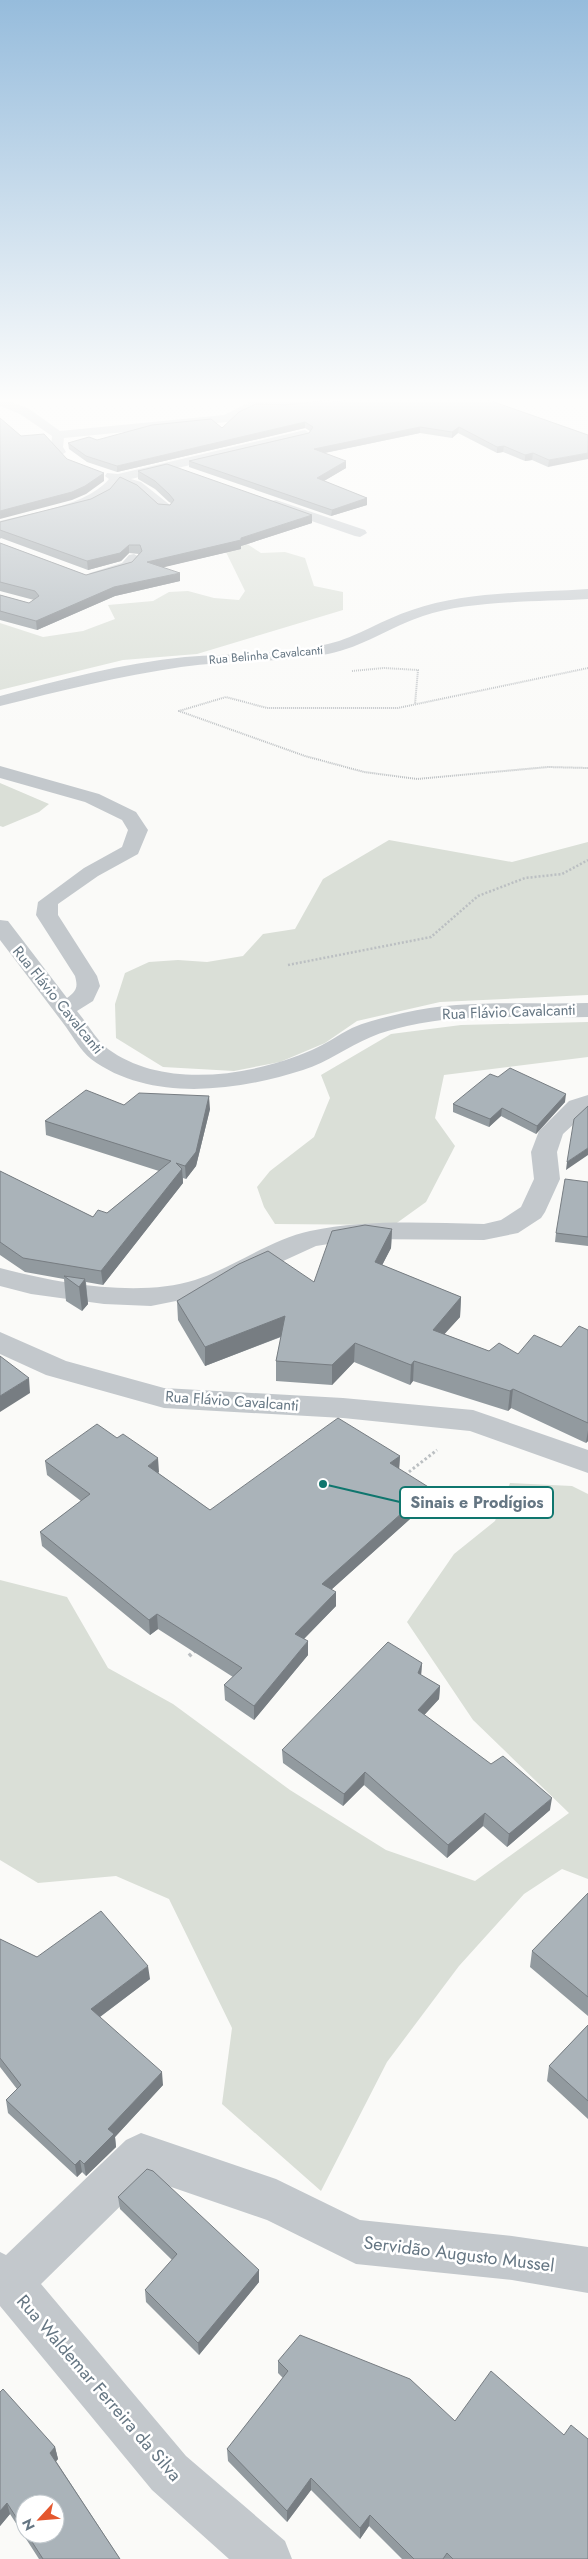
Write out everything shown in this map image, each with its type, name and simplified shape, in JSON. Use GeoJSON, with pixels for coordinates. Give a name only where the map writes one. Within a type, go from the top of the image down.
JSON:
{"type":"FeatureCollection","features":[{"type":"Feature","properties":{"kind":"street"},"geometry":{"type":"LineString","coordinates":[[0,525],[32,516]]}},
{"type":"Feature","properties":{"kind":"street"},"geometry":{"type":"LineString","coordinates":[[313,516],[360,533]]}},
{"type":"Feature","properties":{"kind":"street"},"geometry":{"type":"LineString","coordinates":[[80,575],[87,577],[110,572],[127,566],[134,558]]}},
{"type":"Feature","properties":{"kind":"street","name":"Rua Belinha Cavalcanti"},"geometry":{"type":"LineString","coordinates":[[0,701],[81,680],[183,662],[291,655],[329,649],[354,642],[417,613],[458,603],[588,594]]}},
{"type":"Feature","properties":{"kind":"street"},"geometry":{"type":"LineString","coordinates":[[0,772],[92,798],[129,816],[138,830],[131,850],[91,872],[48,902],[47,914],[86,976],[89,986],[85,996],[62,1010]]}},
{"type":"Feature","properties":{"kind":"street","name":"Rua Flávio Cavalcanti"},"geometry":{"type":"LineString","coordinates":[[0,926],[62,1010],[98,1053],[120,1067],[145,1075],[197,1080],[231,1080],[265,1073],[317,1057],[362,1033],[403,1020],[448,1012],[588,1010]]}},
{"type":"Feature","properties":{"kind":"street"},"geometry":{"type":"LineString","coordinates":[[0,1277],[31,1285],[104,1295],[152,1297],[201,1288],[310,1239],[360,1231],[484,1232],[509,1227],[532,1212],[546,1179],[544,1152],[551,1132],[578,1106],[588,1102]]}},
{"type":"Feature","properties":{"kind":"street","name":"Rua Flávio Cavalcanti"},"geometry":{"type":"LineString","coordinates":[[0,1342],[56,1368],[164,1398],[343,1408],[473,1421],[588,1462]]}},
{"type":"Feature","properties":{"kind":"street","name":"Servidão Augusto Mussel"},"geometry":{"type":"LineString","coordinates":[[5,2279],[141,2155],[276,2202],[356,2242],[512,2258],[588,2270]]}},
{"type":"Feature","properties":{"kind":"street","name":"Rua Waldemar Ferreira da Silva"},"geometry":{"type":"LineString","coordinates":[[5,2279],[170,2473],[267,2559]]}},
{"type":"Feature","properties":{"kind":"path"},"geometry":{"type":"LineString","coordinates":[[588,668],[398,708],[267,708],[226,697],[179,711],[305,756],[364,772],[417,778],[548,767],[588,768]]}},
{"type":"Feature","properties":{"kind":"path"},"geometry":{"type":"LineString","coordinates":[[288,965],[430,937],[478,896],[525,878],[562,874],[588,860]]}},
{"type":"Feature","properties":{"kind":"path"},"geometry":{"type":"LineString","coordinates":[[400,1480],[473,1421]]}},
{"type":"Feature","properties":{"kind":"path"},"geometry":{"type":"LineString","coordinates":[[189,1656],[203,1644]]}},
{"type":"Feature","properties":{"kind":"shaded area"},"geometry":{"type":"Polygon","coordinates":[[[244,542],[261,553],[285,552],[305,558],[314,586],[343,592],[343,610],[197,654],[123,660],[0,690],[0,623],[43,637],[83,631],[115,619],[108,605],[153,601],[169,592],[188,591],[214,598],[239,600],[245,591],[223,546],[244,542]]]}},
{"type":"Feature","properties":{"kind":"shaded area"},"geometry":{"type":"Polygon","coordinates":[[[0,783],[49,804],[39,812],[3,827],[0,826],[0,783]]]}},
{"type":"Feature","properties":{"kind":"shaded area"},"geometry":{"type":"Polygon","coordinates":[[[389,840],[512,862],[588,842],[588,995],[440,1002],[357,1021],[325,1043],[280,1062],[234,1071],[163,1067],[116,1038],[115,1004],[125,973],[149,962],[178,960],[207,962],[243,956],[263,934],[295,929],[323,879],[389,840]]]}},
{"type":"Feature","properties":{"kind":"shaded area"},"geometry":{"type":"Polygon","coordinates":[[[588,1022],[588,1057],[444,1075],[435,1118],[455,1146],[426,1202],[394,1225],[275,1224],[264,1207],[257,1187],[270,1171],[314,1137],[330,1098],[321,1075],[391,1034],[461,1025],[588,1022]]]}},
{"type":"Feature","properties":{"kind":"shaded area"},"geometry":{"type":"Polygon","coordinates":[[[510,1483],[572,1486],[588,1494],[588,1879],[562,1869],[524,1894],[459,1966],[387,2062],[321,2191],[222,2104],[232,2028],[169,1899],[116,1876],[38,1883],[0,1860],[0,1580],[67,1597],[108,1668],[173,1704],[290,1790],[386,1850],[475,1881],[569,1813],[473,1720],[407,1622],[454,1554],[495,1521],[510,1483]]]}},
{"type":"Feature","properties":{"kind":"building"},"geometry":{"type":"Polygon","coordinates":[[[22,516],[308,516],[241,538],[241,540],[147,562],[180,573],[114,587],[36,621],[0,611],[0,595],[29,603],[39,596],[35,591],[0,582],[0,543],[86,575],[132,562],[142,551],[140,545],[129,545],[120,553],[87,561],[0,530],[0,522],[22,516]]]}},
{"type":"Feature","properties":{"kind":"building"},"geometry":{"type":"Polygon","coordinates":[[[510,1068],[566,1094],[537,1126],[502,1108],[490,1119],[453,1104],[490,1074],[498,1077],[510,1068]]]}},
{"type":"Feature","properties":{"kind":"building"},"geometry":{"type":"Polygon","coordinates":[[[86,1090],[124,1105],[139,1093],[209,1096],[196,1152],[185,1166],[176,1163],[182,1169],[101,1271],[23,1258],[0,1242],[0,1171],[93,1217],[98,1210],[107,1213],[171,1161],[45,1121],[86,1090]]]}},
{"type":"Feature","properties":{"kind":"building"},"geometry":{"type":"Polygon","coordinates":[[[588,1106],[588,1148],[567,1162],[574,1119],[588,1106]]]}},
{"type":"Feature","properties":{"kind":"building"},"geometry":{"type":"Polygon","coordinates":[[[565,1179],[588,1182],[588,1237],[556,1233],[565,1179]]]}},
{"type":"Feature","properties":{"kind":"building"},"geometry":{"type":"Polygon","coordinates":[[[365,1225],[392,1229],[375,1262],[461,1297],[433,1330],[489,1351],[499,1343],[518,1354],[534,1335],[561,1347],[579,1326],[588,1330],[588,1423],[513,1389],[510,1391],[414,1361],[411,1365],[355,1343],[332,1365],[276,1361],[285,1316],[205,1347],[177,1301],[239,1264],[268,1251],[314,1282],[332,1231],[365,1225]]]}},
{"type":"Feature","properties":{"kind":"building"},"geometry":{"type":"Polygon","coordinates":[[[64,1276],[85,1279],[79,1287],[64,1276]]]}},
{"type":"Feature","properties":{"kind":"building"},"geometry":{"type":"Polygon","coordinates":[[[0,1356],[29,1378],[0,1396],[0,1356]]]}},
{"type":"Feature","properties":{"kind":"building"},"geometry":{"type":"Polygon","coordinates":[[[338,1418],[400,1456],[390,1463],[430,1488],[322,1584],[336,1592],[295,1634],[308,1641],[254,1706],[224,1685],[242,1668],[157,1614],[149,1620],[40,1532],[90,1494],[45,1461],[97,1424],[117,1438],[123,1434],[158,1458],[148,1466],[210,1510],[338,1418]]]}},
{"type":"Feature","properties":{"kind":"building"},"geometry":{"type":"Polygon","coordinates":[[[388,1642],[422,1663],[418,1673],[440,1686],[418,1710],[491,1764],[503,1756],[552,1798],[509,1834],[485,1813],[448,1845],[365,1772],[344,1794],[282,1750],[388,1642]]]}},
{"type":"Feature","properties":{"kind":"building"},"geometry":{"type":"Polygon","coordinates":[[[588,1893],[588,1997],[532,1951],[588,1893]]]}},
{"type":"Feature","properties":{"kind":"building"},"geometry":{"type":"Polygon","coordinates":[[[101,1911],[148,1966],[91,2009],[162,2072],[108,2129],[114,2134],[84,2164],[80,2160],[75,2165],[6,2100],[21,2085],[0,2058],[0,1939],[37,1957],[101,1911]]]}},
{"type":"Feature","properties":{"kind":"building"},"geometry":{"type":"Polygon","coordinates":[[[588,2025],[588,2101],[549,2066],[588,2025]]]}},
{"type":"Feature","properties":{"kind":"building"},"geometry":{"type":"Polygon","coordinates":[[[147,2169],[153,2171],[259,2270],[198,2343],[145,2290],[177,2254],[118,2197],[147,2169]]]}},
{"type":"Feature","properties":{"kind":"building"},"geometry":{"type":"Polygon","coordinates":[[[300,2335],[410,2379],[455,2421],[491,2371],[564,2435],[571,2425],[588,2439],[588,2559],[453,2559],[447,2553],[443,2559],[414,2559],[370,2515],[360,2528],[311,2478],[287,2511],[227,2449],[288,2371],[278,2361],[300,2335]]]}},
{"type":"Feature","properties":{"kind":"building"},"geometry":{"type":"Polygon","coordinates":[[[3,2389],[55,2447],[50,2453],[120,2559],[43,2559],[33,2544],[65,2544],[65,2494],[15,2494],[15,2515],[7,2503],[0,2511],[0,2392],[3,2389]]]}},
{"type":"Feature","properties":{"kind":"place","name":"Sinais e Prodígios"},"geometry":{"type":"Point","coordinates":[323,1484]}}]}
